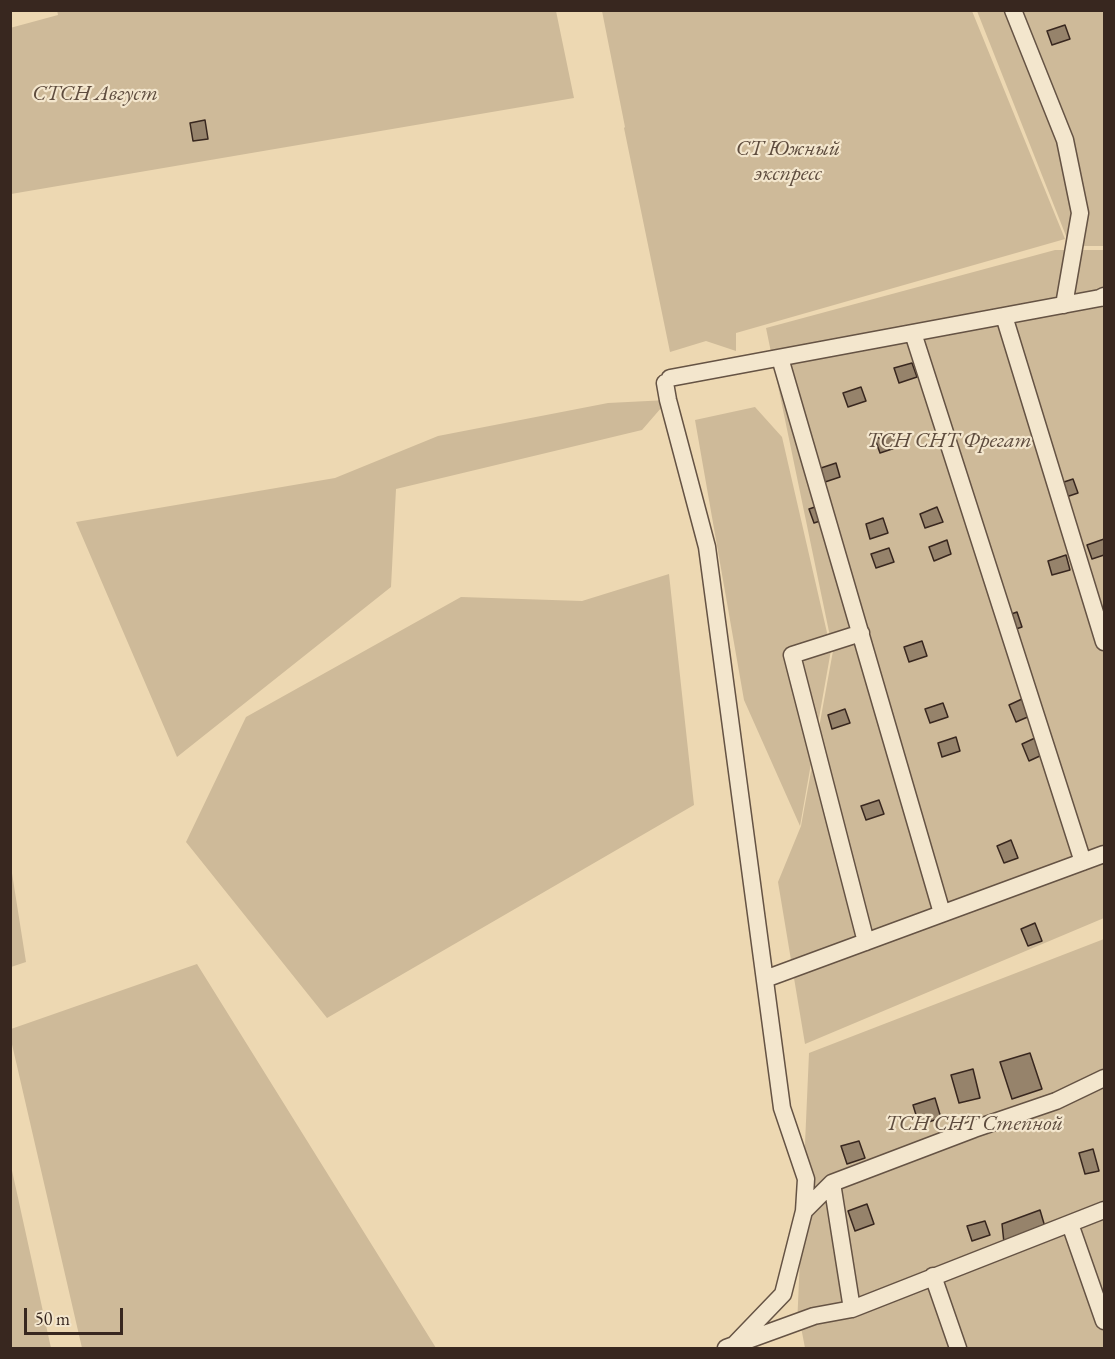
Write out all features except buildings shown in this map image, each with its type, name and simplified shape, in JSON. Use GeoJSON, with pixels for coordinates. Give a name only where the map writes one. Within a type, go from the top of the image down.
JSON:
{"type":"FeatureCollection","features":[{"type":"Feature","properties":{"kind":"street"},"geometry":{"type":"LineString","coordinates":[[1013,10],[1065,140],[1080,213],[1064,304]]}},
{"type":"Feature","properties":{"kind":"street"},"geometry":{"type":"LineString","coordinates":[[730,1347],[783,1294],[804,1210],[806,1179],[782,1108],[707,547],[668,400],[668,380],[1104,296]]}},
{"type":"Feature","properties":{"kind":"street"},"geometry":{"type":"LineString","coordinates":[[1004,316],[1104,642]]}},
{"type":"Feature","properties":{"kind":"street"},"geometry":{"type":"LineString","coordinates":[[913,333],[1083,862]]}},
{"type":"Feature","properties":{"kind":"street"},"geometry":{"type":"LineString","coordinates":[[780,357],[942,913]]}},
{"type":"Feature","properties":{"kind":"street"},"geometry":{"type":"LineString","coordinates":[[861,633],[792,655],[866,942]]}},
{"type":"Feature","properties":{"kind":"street"},"geometry":{"type":"LineString","coordinates":[[765,979],[1104,854]]}},
{"type":"Feature","properties":{"kind":"street"},"geometry":{"type":"LineString","coordinates":[[804,1210],[832,1183],[974,1129],[1056,1101],[1104,1078]]}},
{"type":"Feature","properties":{"kind":"street"},"geometry":{"type":"LineString","coordinates":[[832,1183],[852,1309]]}},
{"type":"Feature","properties":{"kind":"street"},"geometry":{"type":"LineString","coordinates":[[730,1347],[814,1316],[852,1309],[1104,1210]]}},
{"type":"Feature","properties":{"kind":"street"},"geometry":{"type":"LineString","coordinates":[[1070,1224],[1104,1321]]}},
{"type":"Feature","properties":{"kind":"street"},"geometry":{"type":"LineString","coordinates":[[933,1276],[958,1348]]}},
{"type":"Feature","properties":{"kind":"green space","name":"СТСН Август"},"geometry":{"type":"Polygon","coordinates":[[[57,10],[556,11],[574,98],[11,194],[10,28],[58,15],[57,10]]]}},
{"type":"Feature","properties":{"kind":"green space","name":"СТ Южный экспресс"},"geometry":{"type":"Polygon","coordinates":[[[602,11],[972,11],[1065,239],[736,333],[736,351],[706,341],[670,352],[602,11]]]}},
{"type":"Feature","properties":{"kind":"green space"},"geometry":{"type":"Polygon","coordinates":[[[977,11],[1104,11],[1104,246],[1070,246],[977,11]]]}},
{"type":"Feature","properties":{"kind":"green space","name":"ТСН СНТ Фрегат"},"geometry":{"type":"Polygon","coordinates":[[[1055,250],[1104,250],[1104,918],[805,1044],[778,882],[801,826],[833,651],[766,328],[1055,250]]]}},
{"type":"Feature","properties":{"kind":"green space"},"geometry":{"type":"Polygon","coordinates":[[[668,400],[642,430],[396,489],[391,587],[177,757],[76,522],[335,478],[438,436],[608,403],[668,400]]]}},
{"type":"Feature","properties":{"kind":"green space"},"geometry":{"type":"Polygon","coordinates":[[[755,407],[782,437],[831,650],[800,826],[744,700],[695,420],[755,407]]]}},
{"type":"Feature","properties":{"kind":"green space"},"geometry":{"type":"Polygon","coordinates":[[[669,574],[694,805],[327,1018],[186,842],[246,717],[461,597],[582,601],[669,574]]]}},
{"type":"Feature","properties":{"kind":"green space"},"geometry":{"type":"Polygon","coordinates":[[[11,867],[26,962],[10,967],[11,867]]]}},
{"type":"Feature","properties":{"kind":"green space","name":"ТСН СНТ Степной"},"geometry":{"type":"Polygon","coordinates":[[[1104,939],[1104,1209],[797,1326],[809,1053],[1104,939]]]}},
{"type":"Feature","properties":{"kind":"green space"},"geometry":{"type":"Polygon","coordinates":[[[197,964],[436,1348],[82,1348],[11,1040],[11,1029],[197,964]]]}},
{"type":"Feature","properties":{"kind":"green space"},"geometry":{"type":"Polygon","coordinates":[[[11,1166],[51,1348],[11,1348],[11,1166]]]}},
{"type":"Feature","properties":{"kind":"green space"},"geometry":{"type":"Polygon","coordinates":[[[1104,1216],[1104,1348],[805,1348],[801,1327],[1104,1216]]]}}]}
